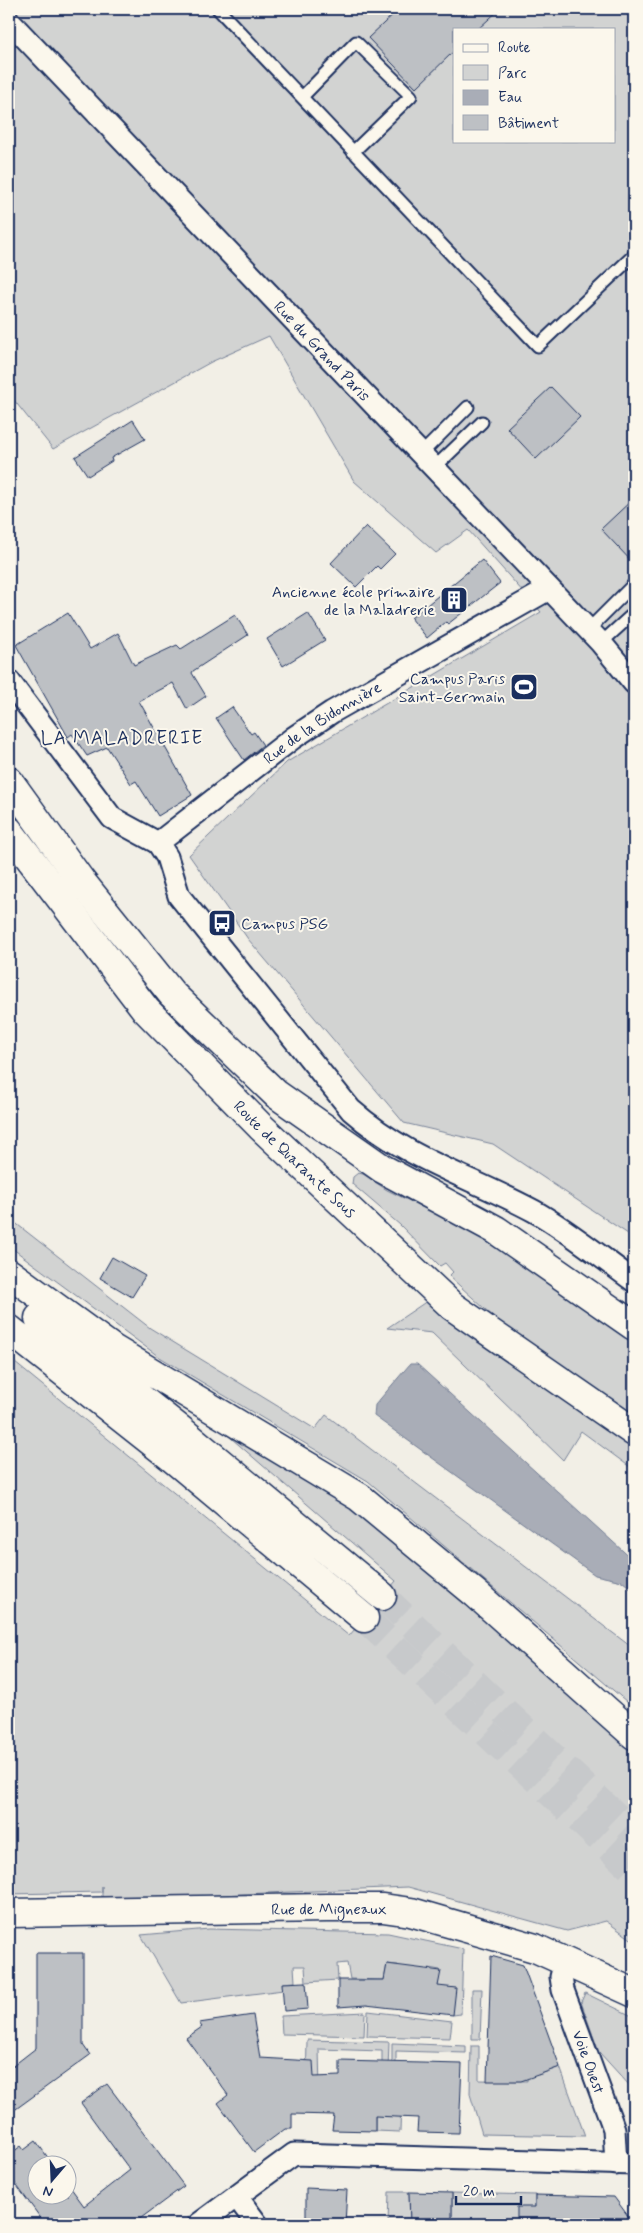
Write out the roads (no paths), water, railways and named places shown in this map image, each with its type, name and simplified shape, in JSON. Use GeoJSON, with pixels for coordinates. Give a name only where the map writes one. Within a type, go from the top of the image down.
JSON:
{"type":"FeatureCollection","features":[{"type":"Feature","properties":{"kind":"main road","name":"Route de Quarante Sous"},"geometry":{"type":"LineString","coordinates":[[9,781],[81,881],[172,994],[276,1094],[383,1169],[496,1230],[634,1326]]}},
{"type":"Feature","properties":{"kind":"main road","name":"Route de Quarante Sous"},"geometry":{"type":"LineString","coordinates":[[9,831],[146,1010],[261,1127],[452,1306],[634,1432]]}},
{"type":"Feature","properties":{"kind":"main road"},"geometry":{"type":"LineString","coordinates":[[9,1273],[113,1349],[359,1497],[476,1594],[634,1735]]}},
{"type":"Feature","properties":{"kind":"main road"},"geometry":{"type":"LineString","coordinates":[[9,1294],[182,1431],[382,1596]]}},
{"type":"Feature","properties":{"kind":"main road"},"geometry":{"type":"LineString","coordinates":[[9,1330],[171,1457],[364,1618]]}},
{"type":"Feature","properties":{"kind":"main road","name":"Rue de Migneaux"},"geometry":{"type":"LineString","coordinates":[[9,1913],[383,1908],[411,1912],[462,1925],[535,1948],[634,1993]]}},
{"type":"Feature","properties":{"kind":"street","name":"Rue du Grand Paris"},"geometry":{"type":"LineString","coordinates":[[9,21],[594,637],[634,683]]}},
{"type":"Feature","properties":{"kind":"street","name":"Rue de la Bidonnière"},"geometry":{"type":"LineString","coordinates":[[158,843],[292,738],[332,712],[549,590]]}},
{"type":"Feature","properties":{"kind":"street"},"geometry":{"type":"LineString","coordinates":[[9,681],[112,818],[158,843],[166,857],[179,896],[351,1110],[397,1146],[535,1212],[634,1281]]}},
{"type":"Feature","properties":{"kind":"street","name":"Voie Ouest"},"geometry":{"type":"LineString","coordinates":[[565,1960],[561,1978],[563,1990],[625,2164]]}},
{"type":"Feature","properties":{"kind":"street"},"geometry":{"type":"LineString","coordinates":[[199,2224],[294,2154],[625,2164]]}},
{"type":"Feature","properties":{"kind":"street"},"geometry":{"type":"LineString","coordinates":[[237,2197],[257,2224]]}},
{"type":"Feature","properties":{"kind":"lane"},"geometry":{"type":"LineString","coordinates":[[218,9],[538,346],[634,255]]}},
{"type":"Feature","properties":{"kind":"lane"},"geometry":{"type":"LineString","coordinates":[[302,97],[356,42],[411,96],[353,152]]}},
{"type":"Feature","properties":{"kind":"lane"},"geometry":{"type":"LineString","coordinates":[[427,462],[468,406]]}},
{"type":"Feature","properties":{"kind":"lane"},"geometry":{"type":"LineString","coordinates":[[427,462],[482,422]]}},
{"type":"Feature","properties":{"kind":"lane"},"geometry":{"type":"LineString","coordinates":[[594,637],[634,584]]}},
{"type":"Feature","properties":{"kind":"lane"},"geometry":{"type":"LineString","coordinates":[[594,637],[634,613]]}},
{"type":"Feature","properties":{"kind":"water"},"geometry":{"type":"Polygon","coordinates":[[[410,1364],[417,1364],[634,1561],[634,1591],[622,1581],[595,1575],[374,1416],[375,1405],[410,1364]]]}},
{"type":"Feature","properties":{"kind":"tunnel"},"geometry":{"type":"LineString","coordinates":[[382,1596],[634,1833]]}},
{"type":"Feature","properties":{"kind":"tunnel"},"geometry":{"type":"LineString","coordinates":[[364,1618],[634,1871]]}},
{"type":"Feature","properties":{"kind":"place","name":"Ancienne école primaire de la Maladrerie"},"geometry":{"type":"Point","coordinates":[454,600]}},
{"type":"Feature","properties":{"kind":"place","name":"Campus Paris Saint-Germain"},"geometry":{"type":"Point","coordinates":[524,687]}},
{"type":"Feature","properties":{"kind":"place","name":"Campus PSG"},"geometry":{"type":"Point","coordinates":[222,923]}},
{"type":"Feature","properties":{"kind":"district","name":"LA MALADRERIE"},"geometry":{"type":"Point","coordinates":[122,737]}}]}
